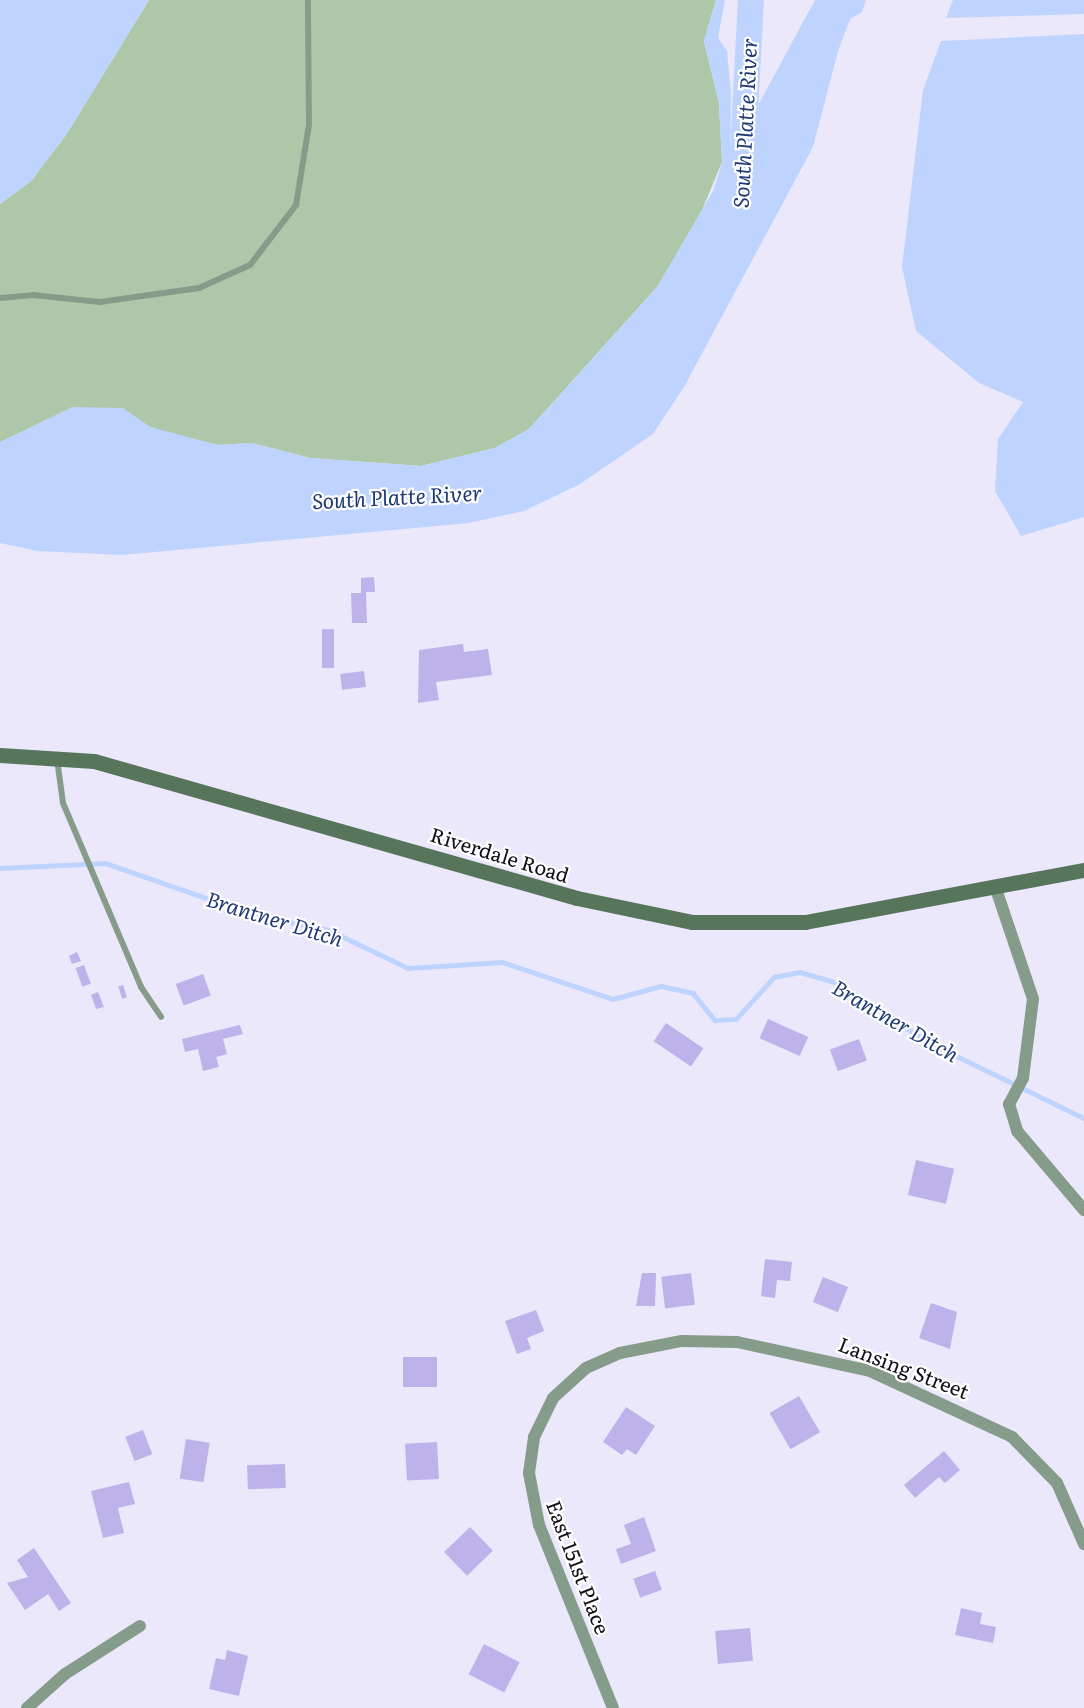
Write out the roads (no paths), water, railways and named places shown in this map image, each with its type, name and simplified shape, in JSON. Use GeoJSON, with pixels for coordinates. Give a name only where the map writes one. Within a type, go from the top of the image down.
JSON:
{"type":"FeatureCollection","features":[{"type":"Feature","properties":{"kind":"street","name":"Riverdale Road"},"geometry":{"type":"LineString","coordinates":[[0,755],[57,756],[200,788],[577,898],[692,922],[805,922],[996,889],[1084,870]]}},
{"type":"Feature","properties":{"kind":"street"},"geometry":{"type":"LineString","coordinates":[[996,889],[1033,999],[1023,1078],[1009,1104],[1029,1150],[1084,1210]]}},
{"type":"Feature","properties":{"kind":"street","name":"Lansing Street"},"geometry":{"type":"LineString","coordinates":[[549,1404],[573,1377],[620,1353],[672,1342],[737,1342],[870,1371],[979,1417],[1037,1457],[1065,1497],[1084,1544]]}},
{"type":"Feature","properties":{"kind":"street","name":"East 151st Place"},"geometry":{"type":"LineString","coordinates":[[549,1404],[530,1455],[533,1505],[613,1708]]}},
{"type":"Feature","properties":{"kind":"street"},"geometry":{"type":"LineString","coordinates":[[27,1708],[65,1674],[140,1626]]}},
{"type":"Feature","properties":{"kind":"lane"},"geometry":{"type":"LineString","coordinates":[[0,298],[33,295],[100,302],[199,288],[249,265],[296,206],[309,125],[308,0]]}},
{"type":"Feature","properties":{"kind":"lane"},"geometry":{"type":"LineString","coordinates":[[57,756],[56,780],[92,871],[141,987],[161,1017]]}},
{"type":"Feature","properties":{"kind":"water"},"geometry":{"type":"Polygon","coordinates":[[[0,0],[149,0],[66,135],[31,181],[0,204],[0,0]]]}},
{"type":"Feature","properties":{"kind":"water"},"geometry":{"type":"Polygon","coordinates":[[[716,0],[725,0],[718,38],[727,51],[731,91],[730,157],[815,0],[866,0],[862,12],[850,19],[838,51],[813,147],[684,387],[653,434],[580,484],[524,511],[469,523],[122,555],[37,551],[0,543],[0,442],[72,407],[123,408],[150,427],[218,445],[252,443],[310,458],[421,466],[495,448],[529,429],[657,287],[714,189],[722,162],[719,103],[704,41],[716,0]]]}},
{"type":"Feature","properties":{"kind":"water"},"geometry":{"type":"Polygon","coordinates":[[[953,0],[1084,0],[1084,14],[946,18],[953,0]]]}},
{"type":"Feature","properties":{"kind":"water"},"geometry":{"type":"Polygon","coordinates":[[[1084,34],[1084,517],[1021,536],[995,491],[998,439],[1023,402],[979,383],[916,331],[902,267],[923,90],[941,41],[1084,34]]]}},
{"type":"Feature","properties":{"kind":"waterway","name":"South Platte River"},"geometry":{"type":"LineString","coordinates":[[742,170],[751,0]]}},
{"type":"Feature","properties":{"kind":"waterway","name":"Brantner Ditch"},"geometry":{"type":"LineString","coordinates":[[0,868],[105,863],[252,914],[329,930],[408,968],[502,962],[613,999],[661,986],[693,993],[715,1020],[736,1019],[774,977],[800,972],[836,982],[928,1042],[1084,1118]]}}]}
